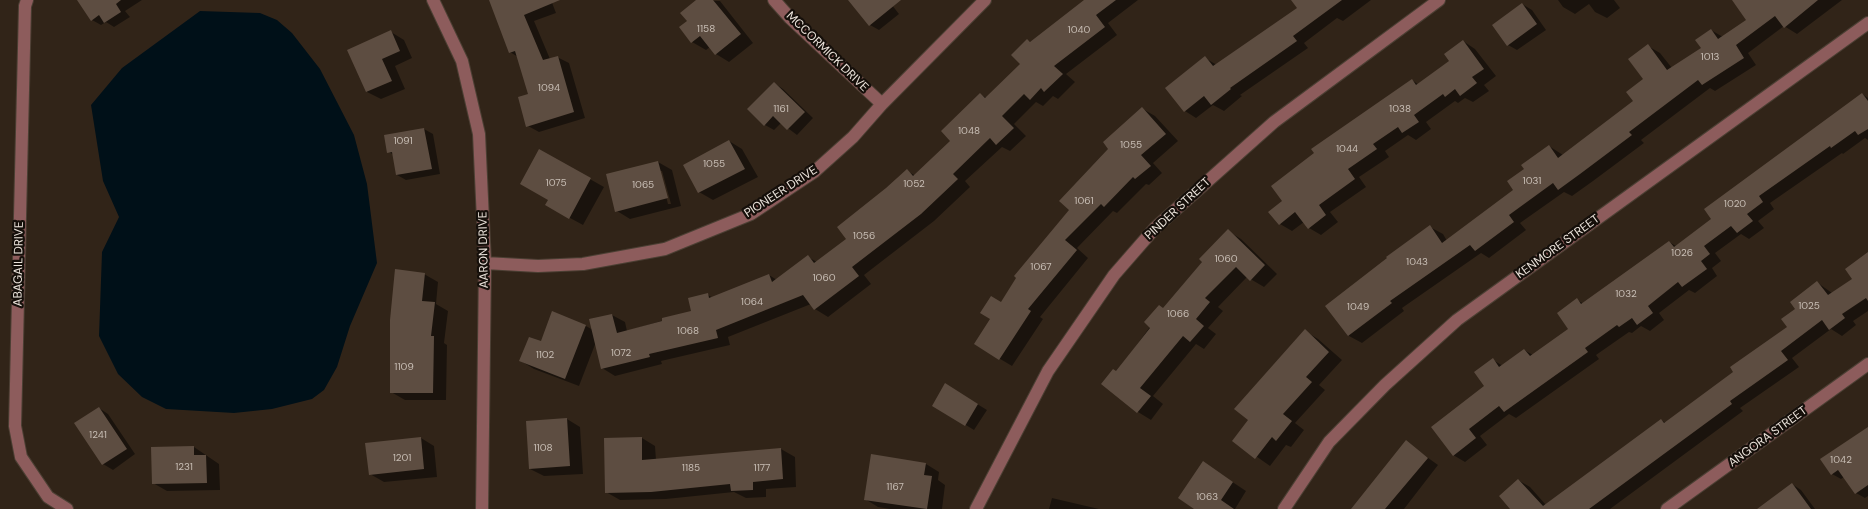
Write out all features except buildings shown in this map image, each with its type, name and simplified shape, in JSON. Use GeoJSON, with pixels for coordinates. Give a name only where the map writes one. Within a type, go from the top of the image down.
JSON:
{"type":"FeatureCollection","features":[{"type":"Feature","properties":{"kind":"street","name":"ABAGAIL DRIVE"},"geometry":{"type":"LineString","coordinates":[[27,0],[25,6],[15,426],[22,457],[48,497],[67,509]]}},
{"type":"Feature","properties":{"kind":"street","name":"AARON DRIVE"},"geometry":{"type":"LineString","coordinates":[[433,0],[462,61],[478,134],[485,263],[482,509]]}},
{"type":"Feature","properties":{"kind":"street","name":"MCCORMICK DRIVE"},"geometry":{"type":"LineString","coordinates":[[774,0],[790,18],[882,104]]}},
{"type":"Feature","properties":{"kind":"street","name":"PIONEER DRIVE"},"geometry":{"type":"LineString","coordinates":[[485,263],[538,266],[583,264],[665,250],[751,214],[814,172],[853,137],[882,104],[985,0]]}},
{"type":"Feature","properties":{"kind":"street","name":"PINDER STREET"},"geometry":{"type":"LineString","coordinates":[[976,509],[1048,371],[1114,275],[1155,228],[1274,122],[1439,0]]}},
{"type":"Feature","properties":{"kind":"street","name":"KENMORE STREET"},"geometry":{"type":"LineString","coordinates":[[1284,509],[1329,442],[1385,385],[1457,320],[1868,23]]}},
{"type":"Feature","properties":{"kind":"street","name":"ANGORA STREET"},"geometry":{"type":"LineString","coordinates":[[1667,509],[1868,364]]}},
{"type":"Feature","properties":{"kind":"shaded area"},"geometry":{"type":"Polygon","coordinates":[[[200,11],[260,13],[277,20],[292,33],[320,69],[354,135],[367,184],[377,263],[350,326],[337,367],[324,390],[312,399],[272,409],[234,413],[166,409],[142,397],[118,374],[99,336],[102,252],[119,217],[103,181],[91,105],[122,68],[200,11]]]}}]}
